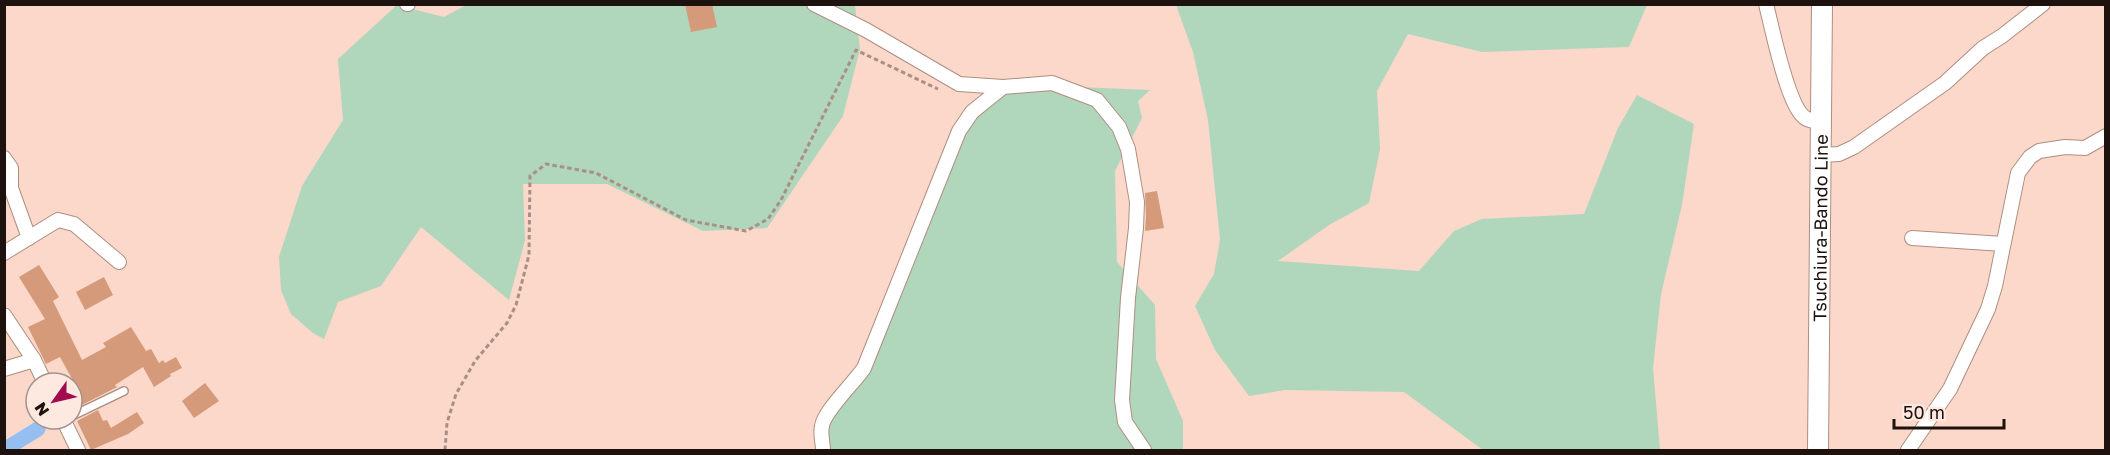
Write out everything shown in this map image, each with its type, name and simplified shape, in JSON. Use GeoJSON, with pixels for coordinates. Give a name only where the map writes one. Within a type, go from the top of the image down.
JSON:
{"type":"FeatureCollection","features":[{"type":"Feature","properties":{"kind":"main road","name":"Tsuchiura-Bando Line"},"geometry":{"type":"LineString","coordinates":[[1818,450],[1822,4]]}},
{"type":"Feature","properties":{"kind":"street"},"geometry":{"type":"LineString","coordinates":[[814,4],[866,30],[959,84],[1003,87],[1052,83],[1097,100],[1119,128],[1128,149],[1137,202],[1122,400],[1125,422],[1144,450]]}},
{"type":"Feature","properties":{"kind":"street"},"geometry":{"type":"LineString","coordinates":[[1766,4],[1785,76],[1796,106],[1802,116],[1811,121],[1820,121]]}},
{"type":"Feature","properties":{"kind":"street"},"geometry":{"type":"LineString","coordinates":[[1820,155],[1839,153],[1854,147],[1945,83],[1983,48],[2043,4]]}},
{"type":"Feature","properties":{"kind":"street"},"geometry":{"type":"LineString","coordinates":[[824,450],[821,427],[826,414],[854,383],[864,368],[959,131],[972,112],[1003,87]]}},
{"type":"Feature","properties":{"kind":"street"},"geometry":{"type":"LineString","coordinates":[[1908,450],[1950,389],[1988,309],[1995,286],[2018,173],[2030,156],[2038,151],[2065,147],[2085,148],[2106,136]]}},
{"type":"Feature","properties":{"kind":"street"},"geometry":{"type":"LineString","coordinates":[[4,158],[11,168],[11,188],[29,238]]}},
{"type":"Feature","properties":{"kind":"street"},"geometry":{"type":"LineString","coordinates":[[4,253],[58,220],[74,224],[119,262]]}},
{"type":"Feature","properties":{"kind":"street"},"geometry":{"type":"LineString","coordinates":[[1912,238],[2003,244]]}},
{"type":"Feature","properties":{"kind":"street"},"geometry":{"type":"LineString","coordinates":[[4,315],[39,371]]}},
{"type":"Feature","properties":{"kind":"street"},"geometry":{"type":"LineString","coordinates":[[4,369],[34,360]]}},
{"type":"Feature","properties":{"kind":"street"},"geometry":{"type":"LineString","coordinates":[[71,431],[78,450]]}},
{"type":"Feature","properties":{"kind":"lane"},"geometry":{"type":"LineString","coordinates":[[84,410],[124,391]]}},
{"type":"Feature","properties":{"kind":"path"},"geometry":{"type":"LineString","coordinates":[[445,450],[447,423],[456,394],[475,361],[507,323],[516,305],[530,255],[530,176],[538,169],[546,164],[596,173],[686,220],[746,231],[768,219],[781,200],[856,50],[942,92]]}},
{"type":"Feature","properties":{"kind":"green space"},"geometry":{"type":"Polygon","coordinates":[[[468,4],[855,5],[860,49],[843,116],[767,228],[703,231],[607,184],[523,184],[525,240],[509,300],[421,227],[381,286],[338,302],[324,339],[313,333],[291,314],[281,290],[279,257],[302,186],[343,120],[338,59],[397,5],[444,17],[468,4]]]}},
{"type":"Feature","properties":{"kind":"green space"},"geometry":{"type":"Polygon","coordinates":[[[1176,5],[1647,5],[1629,47],[1482,52],[1408,34],[1377,91],[1380,149],[1369,203],[1329,225],[1278,261],[1419,271],[1454,231],[1482,219],[1584,214],[1618,128],[1637,95],[1694,124],[1682,205],[1661,294],[1653,368],[1660,450],[1483,450],[1404,392],[1285,390],[1249,396],[1215,350],[1195,306],[1214,274],[1220,240],[1208,120],[1193,52],[1176,5]]]}},
{"type":"Feature","properties":{"kind":"green space"},"geometry":{"type":"Polygon","coordinates":[[[1031,85],[1150,90],[1138,101],[1142,118],[1115,171],[1117,262],[1155,305],[1156,359],[1183,421],[1183,450],[822,450],[824,437],[966,130],[981,110],[1004,91],[1031,85]]]}},
{"type":"Feature","properties":{"kind":"building"},"geometry":{"type":"Polygon","coordinates":[[[685,4],[712,4],[717,27],[691,32],[685,4]]]}},
{"type":"Feature","properties":{"kind":"building"},"geometry":{"type":"Polygon","coordinates":[[[1157,191],[1164,228],[1145,231],[1145,193],[1157,191]]]}},
{"type":"Feature","properties":{"kind":"building"},"geometry":{"type":"Polygon","coordinates":[[[39,265],[59,297],[53,301],[82,360],[106,347],[103,343],[131,327],[146,351],[151,349],[159,363],[163,360],[165,363],[176,357],[182,368],[154,387],[143,367],[115,385],[117,387],[84,404],[84,371],[68,371],[60,357],[46,364],[28,327],[45,319],[19,277],[39,265]]]}},
{"type":"Feature","properties":{"kind":"building"},"geometry":{"type":"Polygon","coordinates":[[[104,277],[113,295],[85,310],[76,292],[104,277]]]}},
{"type":"Feature","properties":{"kind":"building"},"geometry":{"type":"Polygon","coordinates":[[[205,383],[219,401],[194,418],[182,401],[205,383]]]}},
{"type":"Feature","properties":{"kind":"building"},"geometry":{"type":"Polygon","coordinates":[[[98,410],[103,421],[107,420],[111,428],[137,412],[144,423],[128,434],[91,450],[82,431],[84,431],[84,417],[98,410]]]}},
{"type":"Feature","properties":{"kind":"waterway"},"geometry":{"type":"LineString","coordinates":[[4,450],[35,431]]}}]}
